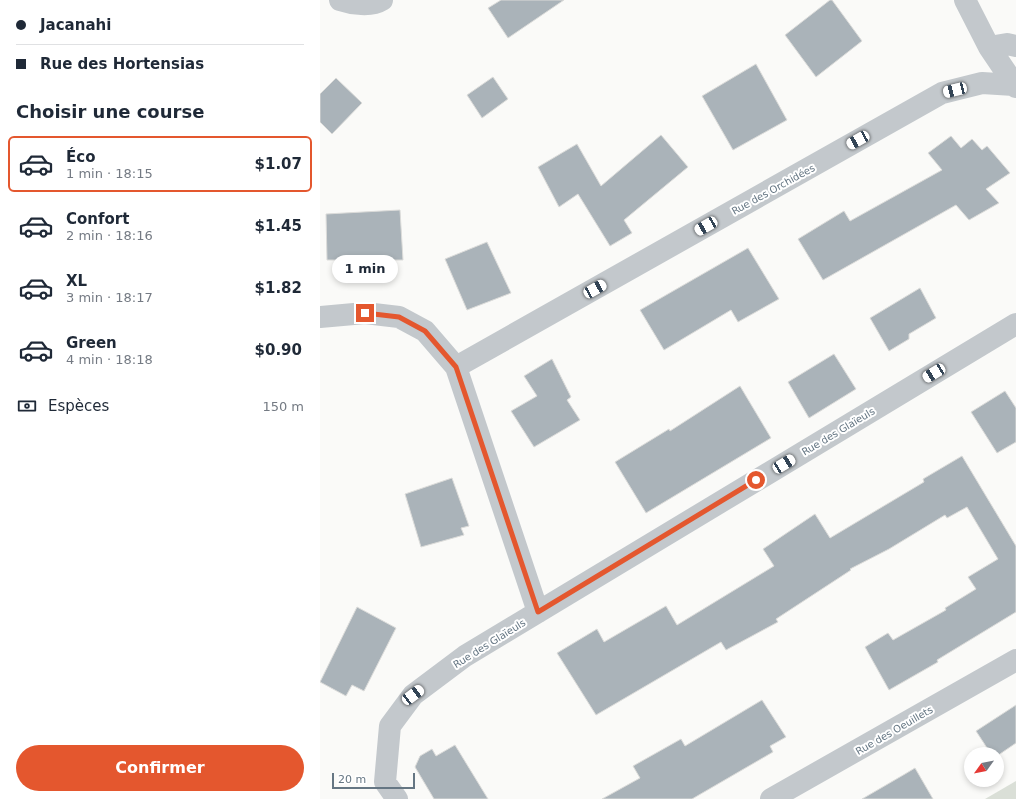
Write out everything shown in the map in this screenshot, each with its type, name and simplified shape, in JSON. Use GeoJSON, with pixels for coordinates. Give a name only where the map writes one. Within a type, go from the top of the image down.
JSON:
{"type":"FeatureCollection","features":[{"type":"Feature","properties":{"kind":"street"},"geometry":{"type":"LineString","coordinates":[[340,0],[376,4],[382,0]]}},
{"type":"Feature","properties":{"kind":"street"},"geometry":{"type":"LineString","coordinates":[[965,0],[989,47],[1015,86]]}},
{"type":"Feature","properties":{"kind":"street"},"geometry":{"type":"LineString","coordinates":[[989,47],[1007,44],[1016,46]]}},
{"type":"Feature","properties":{"kind":"street","name":"Rue des Orchidées"},"geometry":{"type":"LineString","coordinates":[[456,367],[942,93],[982,83],[1015,86]]}},
{"type":"Feature","properties":{"kind":"street"},"geometry":{"type":"LineString","coordinates":[[320,317],[365,313],[399,317],[425,331],[456,367],[538,612]]}},
{"type":"Feature","properties":{"kind":"street","name":"Rue des Glaïeuls"},"geometry":{"type":"LineString","coordinates":[[397,799],[385,782],[390,726],[413,695],[465,656],[1016,324]]}},
{"type":"Feature","properties":{"kind":"street","name":"Rue des Oeuillets"},"geometry":{"type":"LineString","coordinates":[[771,799],[1016,660]]}},
{"type":"Feature","properties":{"kind":"shaded area"},"geometry":{"type":"Polygon","coordinates":[[[1016,781],[1016,799],[985,799],[1016,781]]]}},
{"type":"Feature","properties":{"kind":"building"},"geometry":{"type":"Polygon","coordinates":[[[501,0],[564,0],[508,38],[488,8],[501,0]]]}},
{"type":"Feature","properties":{"kind":"building"},"geometry":{"type":"Polygon","coordinates":[[[832,0],[862,41],[816,77],[785,35],[832,0]]]}},
{"type":"Feature","properties":{"kind":"building"},"geometry":{"type":"Polygon","coordinates":[[[756,64],[787,120],[733,150],[702,96],[756,64]]]}},
{"type":"Feature","properties":{"kind":"building"},"geometry":{"type":"Polygon","coordinates":[[[493,77],[508,99],[482,118],[467,95],[493,77]]]}},
{"type":"Feature","properties":{"kind":"building"},"geometry":{"type":"Polygon","coordinates":[[[336,78],[362,103],[332,134],[320,122],[320,94],[336,78]]]}},
{"type":"Feature","properties":{"kind":"building"},"geometry":{"type":"Polygon","coordinates":[[[661,135],[688,167],[624,220],[632,233],[610,246],[578,194],[559,207],[538,167],[577,144],[601,186],[661,135]]]}},
{"type":"Feature","properties":{"kind":"building"},"geometry":{"type":"Polygon","coordinates":[[[951,136],[961,148],[972,139],[982,150],[987,146],[1010,173],[986,189],[999,203],[969,220],[956,205],[823,280],[798,239],[844,211],[850,221],[942,170],[928,153],[951,136]]]}},
{"type":"Feature","properties":{"kind":"building"},"geometry":{"type":"Polygon","coordinates":[[[400,210],[403,260],[327,260],[326,214],[400,210]]]}},
{"type":"Feature","properties":{"kind":"building"},"geometry":{"type":"Polygon","coordinates":[[[487,242],[511,293],[467,310],[445,259],[487,242]]]}},
{"type":"Feature","properties":{"kind":"building"},"geometry":{"type":"Polygon","coordinates":[[[748,248],[779,299],[738,322],[731,310],[664,350],[640,310],[748,248]]]}},
{"type":"Feature","properties":{"kind":"building"},"geometry":{"type":"Polygon","coordinates":[[[920,288],[936,318],[909,334],[909,339],[889,351],[870,318],[920,288]]]}},
{"type":"Feature","properties":{"kind":"building"},"geometry":{"type":"Polygon","coordinates":[[[834,354],[856,389],[809,418],[788,382],[834,354]]]}},
{"type":"Feature","properties":{"kind":"building"},"geometry":{"type":"Polygon","coordinates":[[[552,359],[571,397],[567,400],[580,420],[534,447],[511,411],[537,396],[524,376],[552,359]]]}},
{"type":"Feature","properties":{"kind":"building"},"geometry":{"type":"Polygon","coordinates":[[[740,386],[771,438],[646,513],[615,462],[669,429],[670,431],[740,386]]]}},
{"type":"Feature","properties":{"kind":"building"},"geometry":{"type":"Polygon","coordinates":[[[1005,391],[1016,408],[1016,442],[997,453],[971,412],[1005,391]]]}},
{"type":"Feature","properties":{"kind":"building"},"geometry":{"type":"Polygon","coordinates":[[[962,456],[1016,546],[1016,612],[937,660],[938,662],[889,690],[865,647],[888,633],[893,640],[946,610],[945,608],[976,589],[968,577],[998,559],[967,507],[947,518],[945,515],[889,549],[850,569],[851,570],[776,619],[778,622],[726,650],[721,642],[596,715],[557,653],[597,629],[604,642],[666,606],[677,625],[774,566],[763,549],[815,514],[830,538],[924,482],[923,479],[962,456]]]}},
{"type":"Feature","properties":{"kind":"building"},"geometry":{"type":"Polygon","coordinates":[[[452,478],[469,526],[461,528],[464,535],[421,547],[405,494],[452,478]]]}},
{"type":"Feature","properties":{"kind":"building"},"geometry":{"type":"Polygon","coordinates":[[[357,607],[396,628],[364,691],[352,685],[346,696],[320,682],[357,607]]]}},
{"type":"Feature","properties":{"kind":"building"},"geometry":{"type":"Polygon","coordinates":[[[762,700],[786,737],[770,746],[773,752],[692,799],[602,799],[640,778],[633,766],[681,739],[685,746],[762,700]]]}},
{"type":"Feature","properties":{"kind":"building"},"geometry":{"type":"Polygon","coordinates":[[[1016,705],[1016,743],[1004,751],[1004,747],[986,747],[976,731],[1016,705]]]}},
{"type":"Feature","properties":{"kind":"building"},"geometry":{"type":"Polygon","coordinates":[[[455,745],[488,799],[434,799],[415,767],[420,756],[432,749],[436,756],[455,745]]]}},
{"type":"Feature","properties":{"kind":"building"},"geometry":{"type":"Polygon","coordinates":[[[915,768],[933,799],[862,799],[905,774],[915,768]]]}},
{"type":"Feature","properties":{"kind":"route"},"geometry":{"type":"LineString","coordinates":[[365,313],[399,317],[425,331],[456,367],[538,612],[756,480]]}}]}
